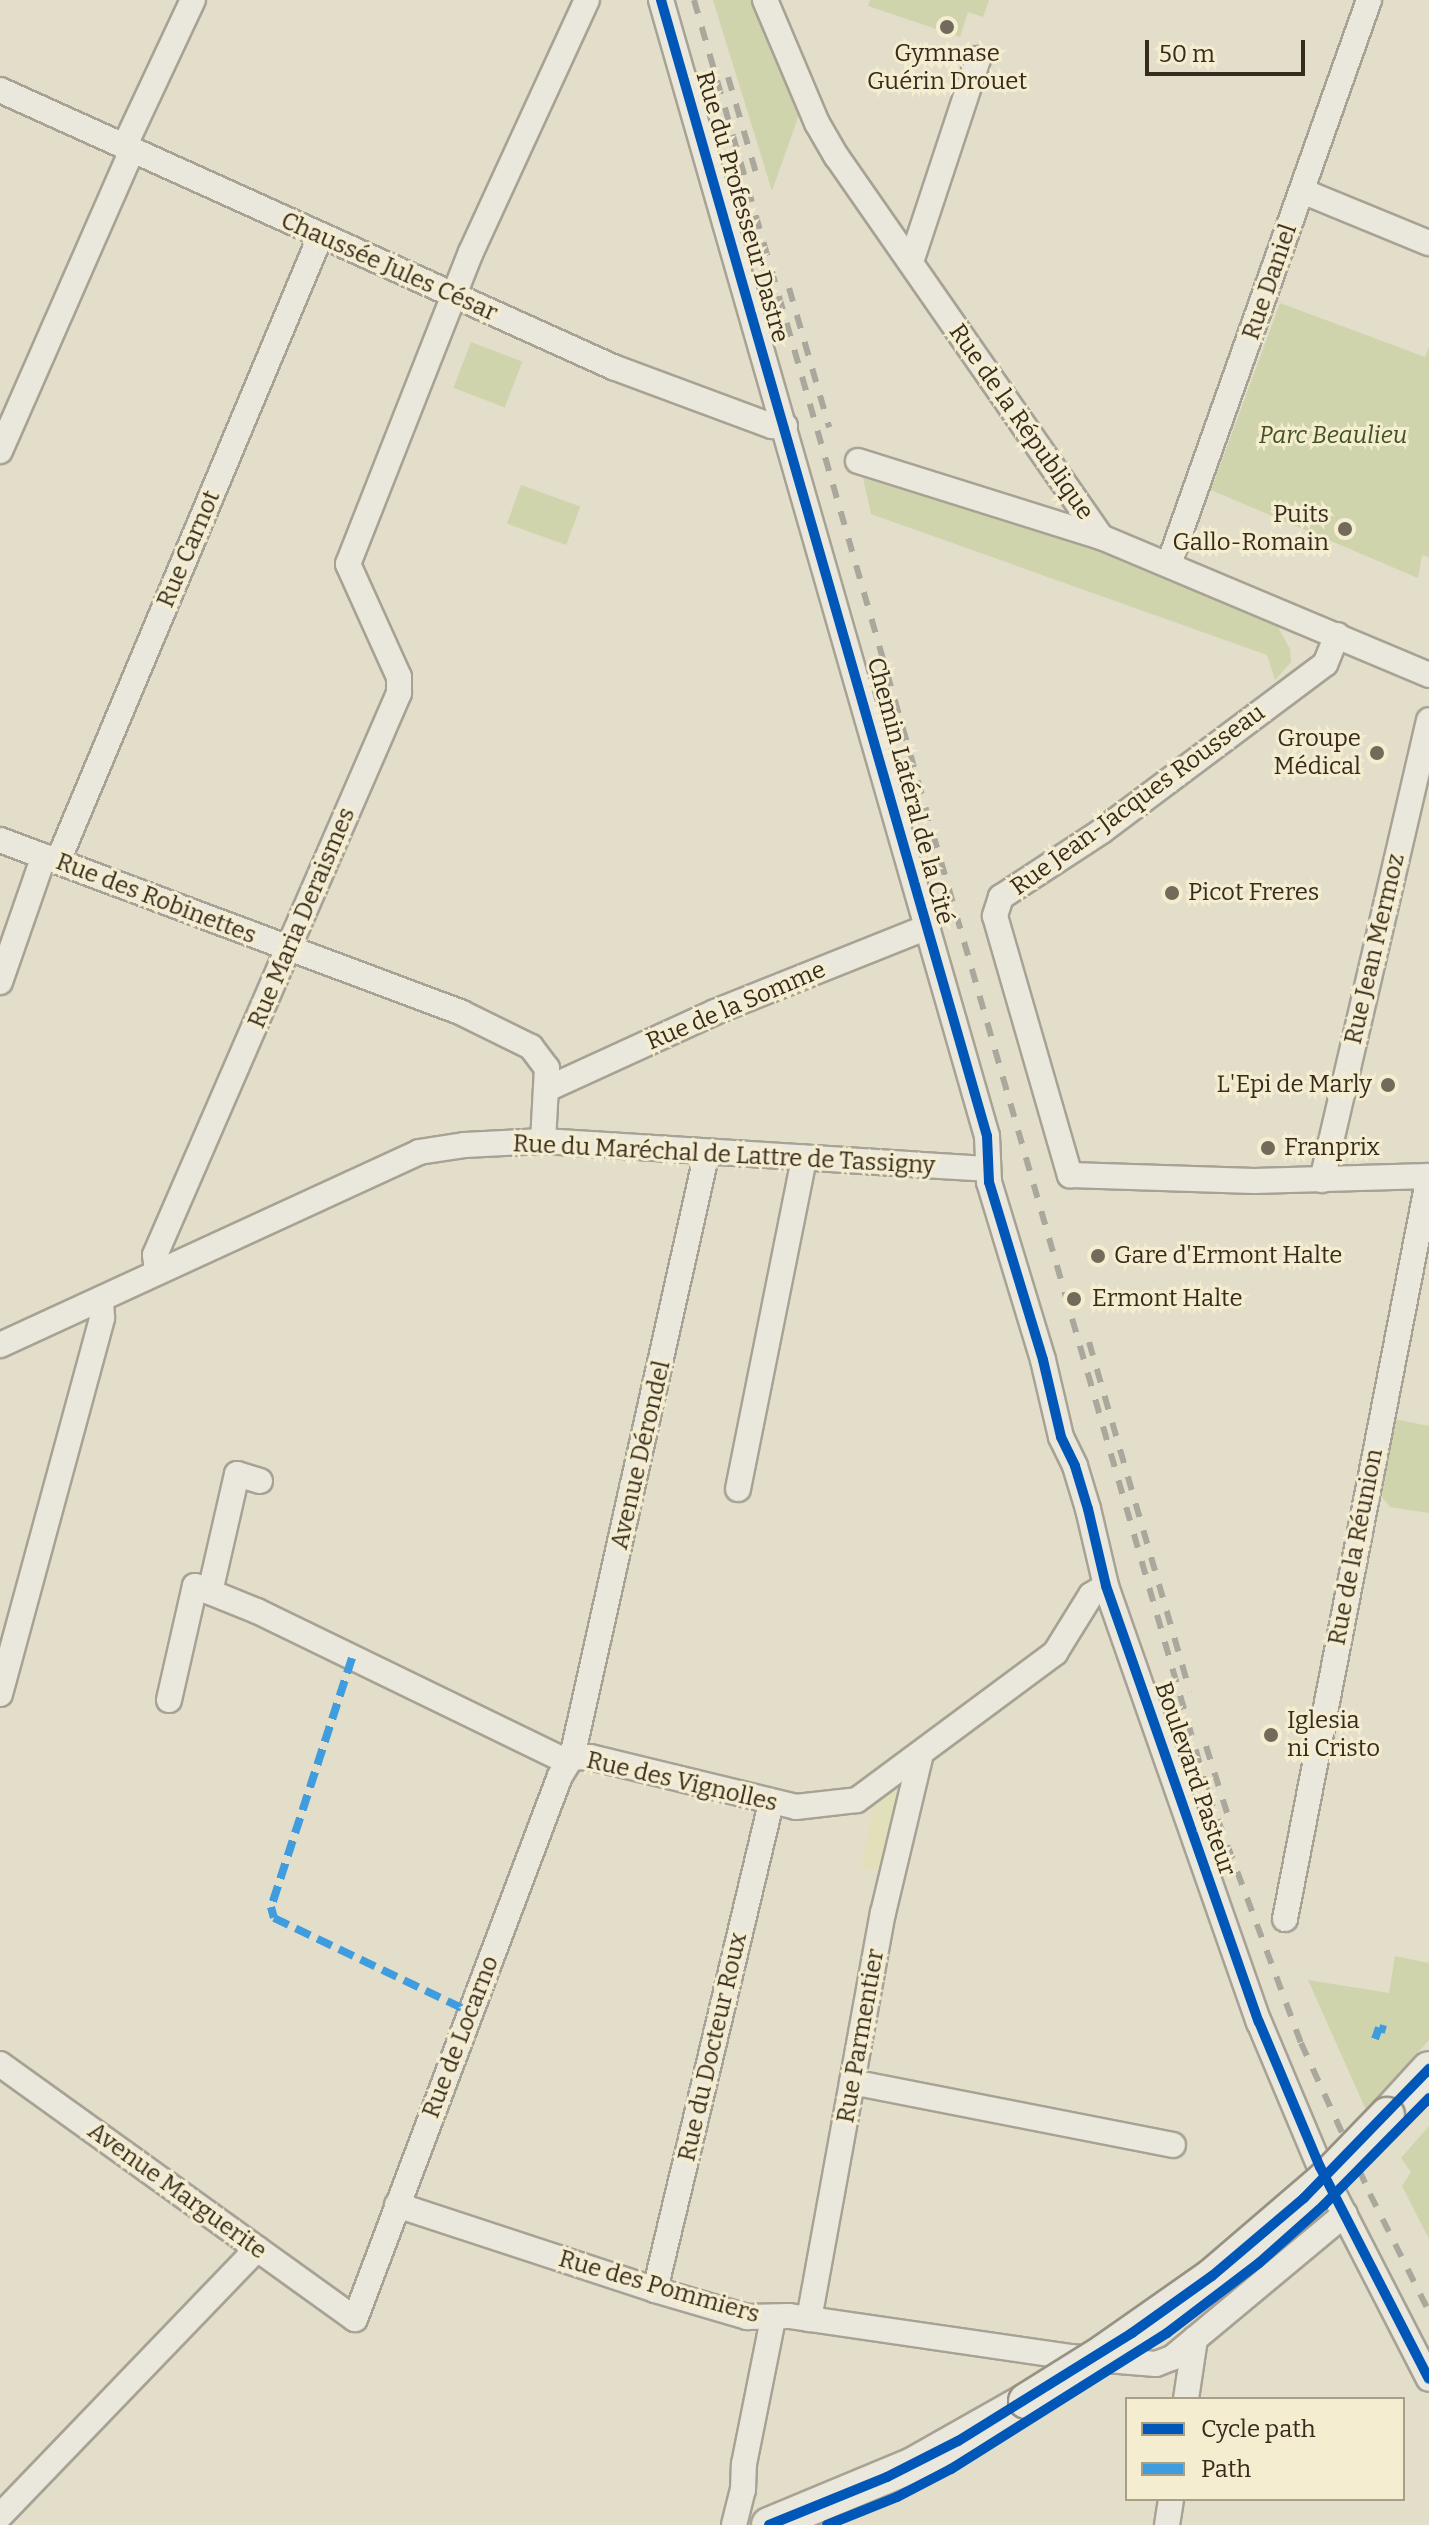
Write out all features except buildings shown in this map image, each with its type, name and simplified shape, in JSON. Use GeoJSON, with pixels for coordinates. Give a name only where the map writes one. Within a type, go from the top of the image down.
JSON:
{"type":"FeatureCollection","features":[{"type":"Feature","properties":{"kind":"main road"},"geometry":{"type":"LineString","coordinates":[[1392,2124],[1429,2069]]}},
{"type":"Feature","properties":{"kind":"main road"},"geometry":{"type":"LineString","coordinates":[[827,2525],[928,2482],[1031,2409],[1212,2276],[1392,2124],[1429,2098]]}},
{"type":"Feature","properties":{"kind":"main road"},"geometry":{"type":"LineString","coordinates":[[770,2525],[913,2465],[1031,2409]]}},
{"type":"Feature","properties":{"kind":"street"},"geometry":{"type":"LineString","coordinates":[[0,451],[193,0]]}},
{"type":"Feature","properties":{"kind":"street"},"geometry":{"type":"LineString","coordinates":[[457,296],[471,252],[587,0]]}},
{"type":"Feature","properties":{"kind":"street","name":"Rue de la République"},"geometry":{"type":"LineString","coordinates":[[765,0],[817,123],[1101,537],[1429,675]]}},
{"type":"Feature","properties":{"kind":"street","name":"Rue Daniel"},"geometry":{"type":"LineString","coordinates":[[1169,564],[1369,0]]}},
{"type":"Feature","properties":{"kind":"street","name":"Rue du Professeur Dastre"},"geometry":{"type":"LineString","coordinates":[[660,5],[785,426]]}},
{"type":"Feature","properties":{"kind":"street"},"geometry":{"type":"LineString","coordinates":[[911,262],[978,59]]}},
{"type":"Feature","properties":{"kind":"street","name":"Chaussée Jules César"},"geometry":{"type":"LineString","coordinates":[[0,90],[613,367],[772,426],[785,426]]}},
{"type":"Feature","properties":{"kind":"street"},"geometry":{"type":"LineString","coordinates":[[1302,191],[1429,243]]}},
{"type":"Feature","properties":{"kind":"street","name":"Rue Carnot"},"geometry":{"type":"LineString","coordinates":[[0,982],[320,237]]}},
{"type":"Feature","properties":{"kind":"street","name":"Rue Maria Deraismes"},"geometry":{"type":"LineString","coordinates":[[157,1271],[155,1255],[399,693],[399,677],[348,564],[457,296]]}},
{"type":"Feature","properties":{"kind":"street","name":"Chemin Latéral de la Cité"},"geometry":{"type":"LineString","coordinates":[[785,426],[987,1136],[986,1169]]}},
{"type":"Feature","properties":{"kind":"street"},"geometry":{"type":"LineString","coordinates":[[858,461],[1101,537]]}},
{"type":"Feature","properties":{"kind":"street","name":"Rue Jean-Jacques Rousseau"},"geometry":{"type":"LineString","coordinates":[[1322,1180],[1117,1180],[1074,1177],[1067,1172],[996,923],[997,905],[1001,897],[1102,831],[1325,664],[1337,635]]}},
{"type":"Feature","properties":{"kind":"street","name":"Rue Jean Mermoz"},"geometry":{"type":"LineString","coordinates":[[1322,1180],[1429,720]]}},
{"type":"Feature","properties":{"kind":"street","name":"Rue des Robinettes"},"geometry":{"type":"LineString","coordinates":[[0,840],[462,1013],[531,1047],[547,1068],[543,1141]]}},
{"type":"Feature","properties":{"kind":"street","name":"Rue de la Somme"},"geometry":{"type":"LineString","coordinates":[[547,1089],[715,1012],[927,927]]}},
{"type":"Feature","properties":{"kind":"street","name":"Rue du Maréchal de Lattre de Tassigny"},"geometry":{"type":"LineString","coordinates":[[0,1345],[419,1152],[465,1145],[543,1141],[986,1169]]}},
{"type":"Feature","properties":{"kind":"street","name":"Avenue Dérondel"},"geometry":{"type":"LineString","coordinates":[[572,1757],[707,1152]]}},
{"type":"Feature","properties":{"kind":"street"},"geometry":{"type":"LineString","coordinates":[[738,1489],[804,1158]]}},
{"type":"Feature","properties":{"kind":"street","name":"Boulevard Pasteur"},"geometry":{"type":"LineString","coordinates":[[986,1169],[1043,1360],[1061,1437],[1075,1466],[1088,1509],[1106,1586],[1259,2022],[1320,2167],[1429,2379]]}},
{"type":"Feature","properties":{"kind":"street"},"geometry":{"type":"LineString","coordinates":[[1322,1180],[1429,1176]]}},
{"type":"Feature","properties":{"kind":"street","name":"Rue de la Réunion"},"geometry":{"type":"LineString","coordinates":[[1285,1919],[1429,1176]]}},
{"type":"Feature","properties":{"kind":"street"},"geometry":{"type":"LineString","coordinates":[[0,1694],[102,1318],[101,1299]]}},
{"type":"Feature","properties":{"kind":"street"},"geometry":{"type":"LineString","coordinates":[[169,1700],[195,1586],[210,1592],[237,1474],[260,1481]]}},
{"type":"Feature","properties":{"kind":"street","name":"Rue des Vignolles"},"geometry":{"type":"LineString","coordinates":[[210,1592],[257,1611],[560,1758],[590,1757],[796,1807],[857,1800],[1055,1653],[1091,1595],[1106,1586]]}},
{"type":"Feature","properties":{"kind":"street","name":"Rue Parmentier"},"geometry":{"type":"LineString","coordinates":[[809,2319],[883,1913],[921,1754]]}},
{"type":"Feature","properties":{"kind":"street","name":"Rue de Locarno"},"geometry":{"type":"LineString","coordinates":[[355,2319],[560,1776],[572,1757]]}},
{"type":"Feature","properties":{"kind":"street","name":"Rue du Docteur Roux"},"geometry":{"type":"LineString","coordinates":[[655,2290],[771,1803]]}},
{"type":"Feature","properties":{"kind":"street","name":"Avenue Marguerite"},"geometry":{"type":"LineString","coordinates":[[0,2064],[355,2319]]}},
{"type":"Feature","properties":{"kind":"street"},"geometry":{"type":"LineString","coordinates":[[852,2082],[1173,2145]]}},
{"type":"Feature","properties":{"kind":"street"},"geometry":{"type":"LineString","coordinates":[[1070,2357],[1106,2342],[1275,2216],[1320,2167]]}},
{"type":"Feature","properties":{"kind":"street","name":"Rue des Pommiers"},"geometry":{"type":"LineString","coordinates":[[397,2205],[747,2317],[809,2319],[1070,2357],[1156,2364],[1172,2358],[1345,2214]]}},
{"type":"Feature","properties":{"kind":"street"},"geometry":{"type":"LineString","coordinates":[[0,2516],[257,2249]]}},
{"type":"Feature","properties":{"kind":"street"},"geometry":{"type":"LineString","coordinates":[[734,2525],[773,2319]]}},
{"type":"Feature","properties":{"kind":"street"},"geometry":{"type":"LineString","coordinates":[[1186,2397],[1195,2339]]}},
{"type":"Feature","properties":{"kind":"street"},"geometry":{"type":"LineString","coordinates":[[743,2490],[770,2525]]}},
{"type":"Feature","properties":{"kind":"street"},"geometry":{"type":"LineString","coordinates":[[1167,2525],[1171,2501]]}},
{"type":"Feature","properties":{"kind":"shaded area"},"geometry":{"type":"Polygon","coordinates":[[[903,1779],[887,1873],[861,1867],[875,1800],[903,1779]]]}},
{"type":"Feature","properties":{"kind":"green space"},"geometry":{"type":"Polygon","coordinates":[[[713,0],[752,0],[799,115],[772,191],[713,0]]]}},
{"type":"Feature","properties":{"kind":"green space","name":"Gymnase Guérin Drouet"},"geometry":{"type":"Polygon","coordinates":[[[870,0],[989,0],[983,17],[968,12],[960,37],[868,6],[870,0]]]}},
{"type":"Feature","properties":{"kind":"green space","name":"Parc Beaulieu"},"geometry":{"type":"Polygon","coordinates":[[[1280,303],[1425,357],[1429,347],[1429,557],[1422,555],[1418,578],[1211,490],[1280,303]]]}},
{"type":"Feature","properties":{"kind":"green space"},"geometry":{"type":"Polygon","coordinates":[[[471,342],[522,362],[505,407],[453,388],[471,342]]]}},
{"type":"Feature","properties":{"kind":"green space"},"geometry":{"type":"Polygon","coordinates":[[[863,478],[1085,546],[1278,627],[1290,649],[1291,662],[1275,680],[1267,655],[871,514],[863,478]]]}},
{"type":"Feature","properties":{"kind":"green space"},"geometry":{"type":"Polygon","coordinates":[[[521,485],[580,507],[566,545],[507,524],[521,485]]]}},
{"type":"Feature","properties":{"kind":"green space"},"geometry":{"type":"Polygon","coordinates":[[[1394,1419],[1429,1426],[1429,1513],[1390,1507],[1380,1495],[1394,1419]]]}},
{"type":"Feature","properties":{"kind":"green space"},"geometry":{"type":"Polygon","coordinates":[[[1395,1956],[1429,1963],[1429,2040],[1366,2110],[1308,1980],[1389,1993],[1395,1956]]]}},
{"type":"Feature","properties":{"kind":"green space"},"geometry":{"type":"Polygon","coordinates":[[[1429,2126],[1429,2239],[1402,2186],[1411,2172],[1401,2158],[1429,2126]]]}},
{"type":"Feature","properties":{"kind":"railway"},"geometry":{"type":"LineString","coordinates":[[694,0],[1208,1793],[1301,2043],[1370,2194],[1429,2312]]}},
{"type":"Feature","properties":{"kind":"railway"},"geometry":{"type":"LineString","coordinates":[[728,77],[756,173]]}},
{"type":"Feature","properties":{"kind":"railway"},"geometry":{"type":"LineString","coordinates":[[789,288],[829,427]]}},
{"type":"Feature","properties":{"kind":"railway"},"geometry":{"type":"LineString","coordinates":[[1089,1342],[1190,1692]]}},
{"type":"Feature","properties":{"kind":"railway"},"geometry":{"type":"LineString","coordinates":[[1206,1746],[1230,1822]]}},
{"type":"Feature","properties":{"kind":"marked path"},"geometry":{"type":"LineString","coordinates":[[352,1658],[271,1907],[274,1918],[470,2012]]}},
{"type":"Feature","properties":{"kind":"marked path"},"geometry":{"type":"LineString","coordinates":[[1375,2039],[1379,2028],[1386,2030]]}},
{"type":"Feature","properties":{"kind":"cycle path"},"geometry":{"type":"LineString","coordinates":[[661,0],[987,1136],[989,1182],[1043,1360],[1061,1437],[1075,1466],[1088,1509],[1106,1586],[1259,2022],[1320,2167],[1429,2379]]}},
{"type":"Feature","properties":{"kind":"cycle path"},"geometry":{"type":"LineString","coordinates":[[769,2525],[887,2477],[958,2441],[1132,2333],[1212,2276],[1304,2198],[1429,2069]]}},
{"type":"Feature","properties":{"kind":"cycle path"},"geometry":{"type":"LineString","coordinates":[[827,2525],[897,2497],[951,2469],[1167,2333],[1259,2263],[1324,2205],[1429,2098]]}},
{"type":"Feature","properties":{"kind":"place","name":"Gymnase Guérin Drouet"},"geometry":{"type":"Point","coordinates":[947,27]}},
{"type":"Feature","properties":{"kind":"place","name":"Puits Gallo-Romain"},"geometry":{"type":"Point","coordinates":[1345,529]}},
{"type":"Feature","properties":{"kind":"place","name":"Groupe Médical"},"geometry":{"type":"Point","coordinates":[1377,753]}},
{"type":"Feature","properties":{"kind":"place","name":"Picot Freres"},"geometry":{"type":"Point","coordinates":[1172,893]}},
{"type":"Feature","properties":{"kind":"place","name":"L'Epi de Marly"},"geometry":{"type":"Point","coordinates":[1388,1085]}},
{"type":"Feature","properties":{"kind":"place","name":"Franprix"},"geometry":{"type":"Point","coordinates":[1268,1148]}},
{"type":"Feature","properties":{"kind":"place","name":"Gare d'Ermont Halte"},"geometry":{"type":"Point","coordinates":[1098,1256]}},
{"type":"Feature","properties":{"kind":"place","name":"Ermont Halte"},"geometry":{"type":"Point","coordinates":[1074,1299]}},
{"type":"Feature","properties":{"kind":"place","name":"Iglesia ni Cristo"},"geometry":{"type":"Point","coordinates":[1271,1735]}}]}
